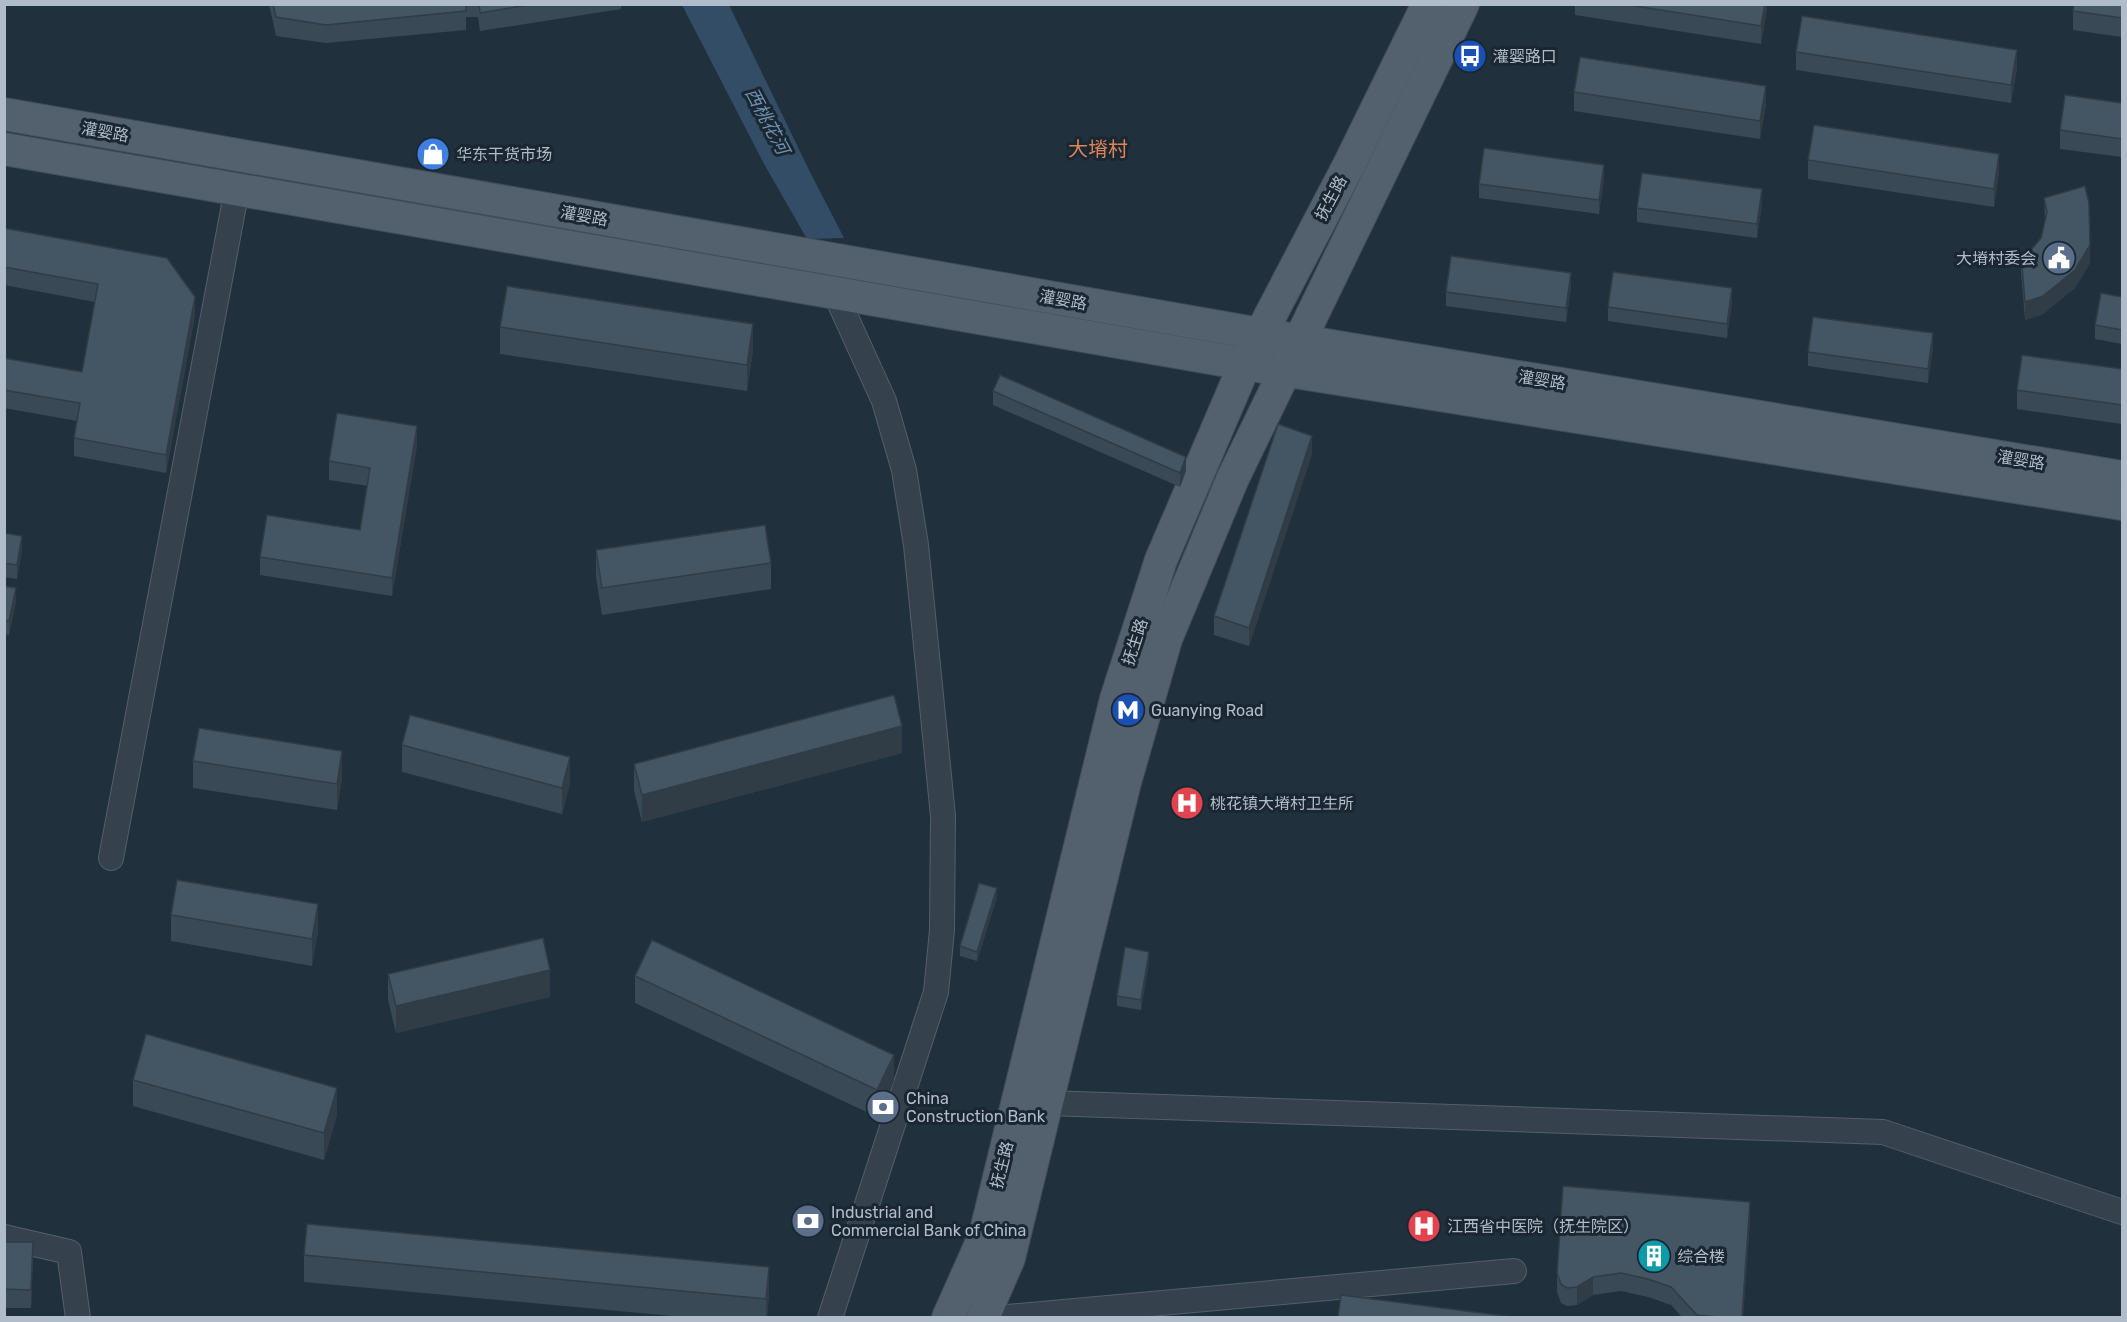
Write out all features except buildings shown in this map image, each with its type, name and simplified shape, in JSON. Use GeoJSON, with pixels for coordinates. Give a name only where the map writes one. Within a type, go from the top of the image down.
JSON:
{"type":"FeatureCollection","features":[{"type":"Feature","properties":{"kind":"main road","name":"抚生路"},"geometry":{"type":"LineString","coordinates":[[948,1317],[985,1235],[1116,699],[1161,560],[1245,364],[1349,165],[1428,4]]}},
{"type":"Feature","properties":{"kind":"main road","name":"抚生路"},"geometry":{"type":"LineString","coordinates":[[983,1317],[1009,1258],[1125,782],[1166,639],[1233,478],[1463,4]]}},
{"type":"Feature","properties":{"kind":"main road","name":"灌婴路"},"geometry":{"type":"LineString","coordinates":[[4,114],[1260,334],[2122,477]]}},
{"type":"Feature","properties":{"kind":"main road","name":"灌婴路"},"geometry":{"type":"LineString","coordinates":[[4,148],[1245,364],[2122,504]]}},
{"type":"Feature","properties":{"kind":"street"},"geometry":{"type":"LineString","coordinates":[[111,858],[237,189]]}},
{"type":"Feature","properties":{"kind":"street"},"geometry":{"type":"LineString","coordinates":[[830,1317],[936,992],[942,930],[943,827],[916,545],[904,470],[884,401],[835,293]]}},
{"type":"Feature","properties":{"kind":"street"},"geometry":{"type":"LineString","coordinates":[[1047,1102],[1883,1132],[2122,1212]]}},
{"type":"Feature","properties":{"kind":"street"},"geometry":{"type":"LineString","coordinates":[[4,1237],[69,1252],[78,1317]]}},
{"type":"Feature","properties":{"kind":"street"},"geometry":{"type":"LineString","coordinates":[[996,1317],[1514,1270]]}},
{"type":"Feature","properties":{"kind":"water","name":"西桃花河"},"geometry":{"type":"Polygon","coordinates":[[[682,5],[729,5],[844,238],[807,239],[763,162],[682,5]]]}},
{"type":"Feature","properties":{"kind":"place","name":"灌婴路口"},"geometry":{"type":"Point","coordinates":[1470,56]}},
{"type":"Feature","properties":{"kind":"place","name":"华东干货市场"},"geometry":{"type":"Point","coordinates":[433,154]}},
{"type":"Feature","properties":{"kind":"place","name":"大塉村委会"},"geometry":{"type":"Point","coordinates":[2059,258]}},
{"type":"Feature","properties":{"kind":"place","name":"Guanying Road"},"geometry":{"type":"Point","coordinates":[1128,710]}},
{"type":"Feature","properties":{"kind":"place","name":"桃花镇大塉村卫生所"},"geometry":{"type":"Point","coordinates":[1187,803]}},
{"type":"Feature","properties":{"kind":"place","name":"China Construction Bank"},"geometry":{"type":"Point","coordinates":[883,1107]}},
{"type":"Feature","properties":{"kind":"place","name":"Industrial and Commercial Bank of China"},"geometry":{"type":"Point","coordinates":[808,1221]}},
{"type":"Feature","properties":{"kind":"place","name":"江西省中医院（抚生院区）"},"geometry":{"type":"Point","coordinates":[1424,1226]}},
{"type":"Feature","properties":{"kind":"place","name":"综合楼"},"geometry":{"type":"Point","coordinates":[1654,1256]}},
{"type":"Feature","properties":{"kind":"district","name":"大塉村"},"geometry":{"type":"Point","coordinates":[1098,149]}}]}
